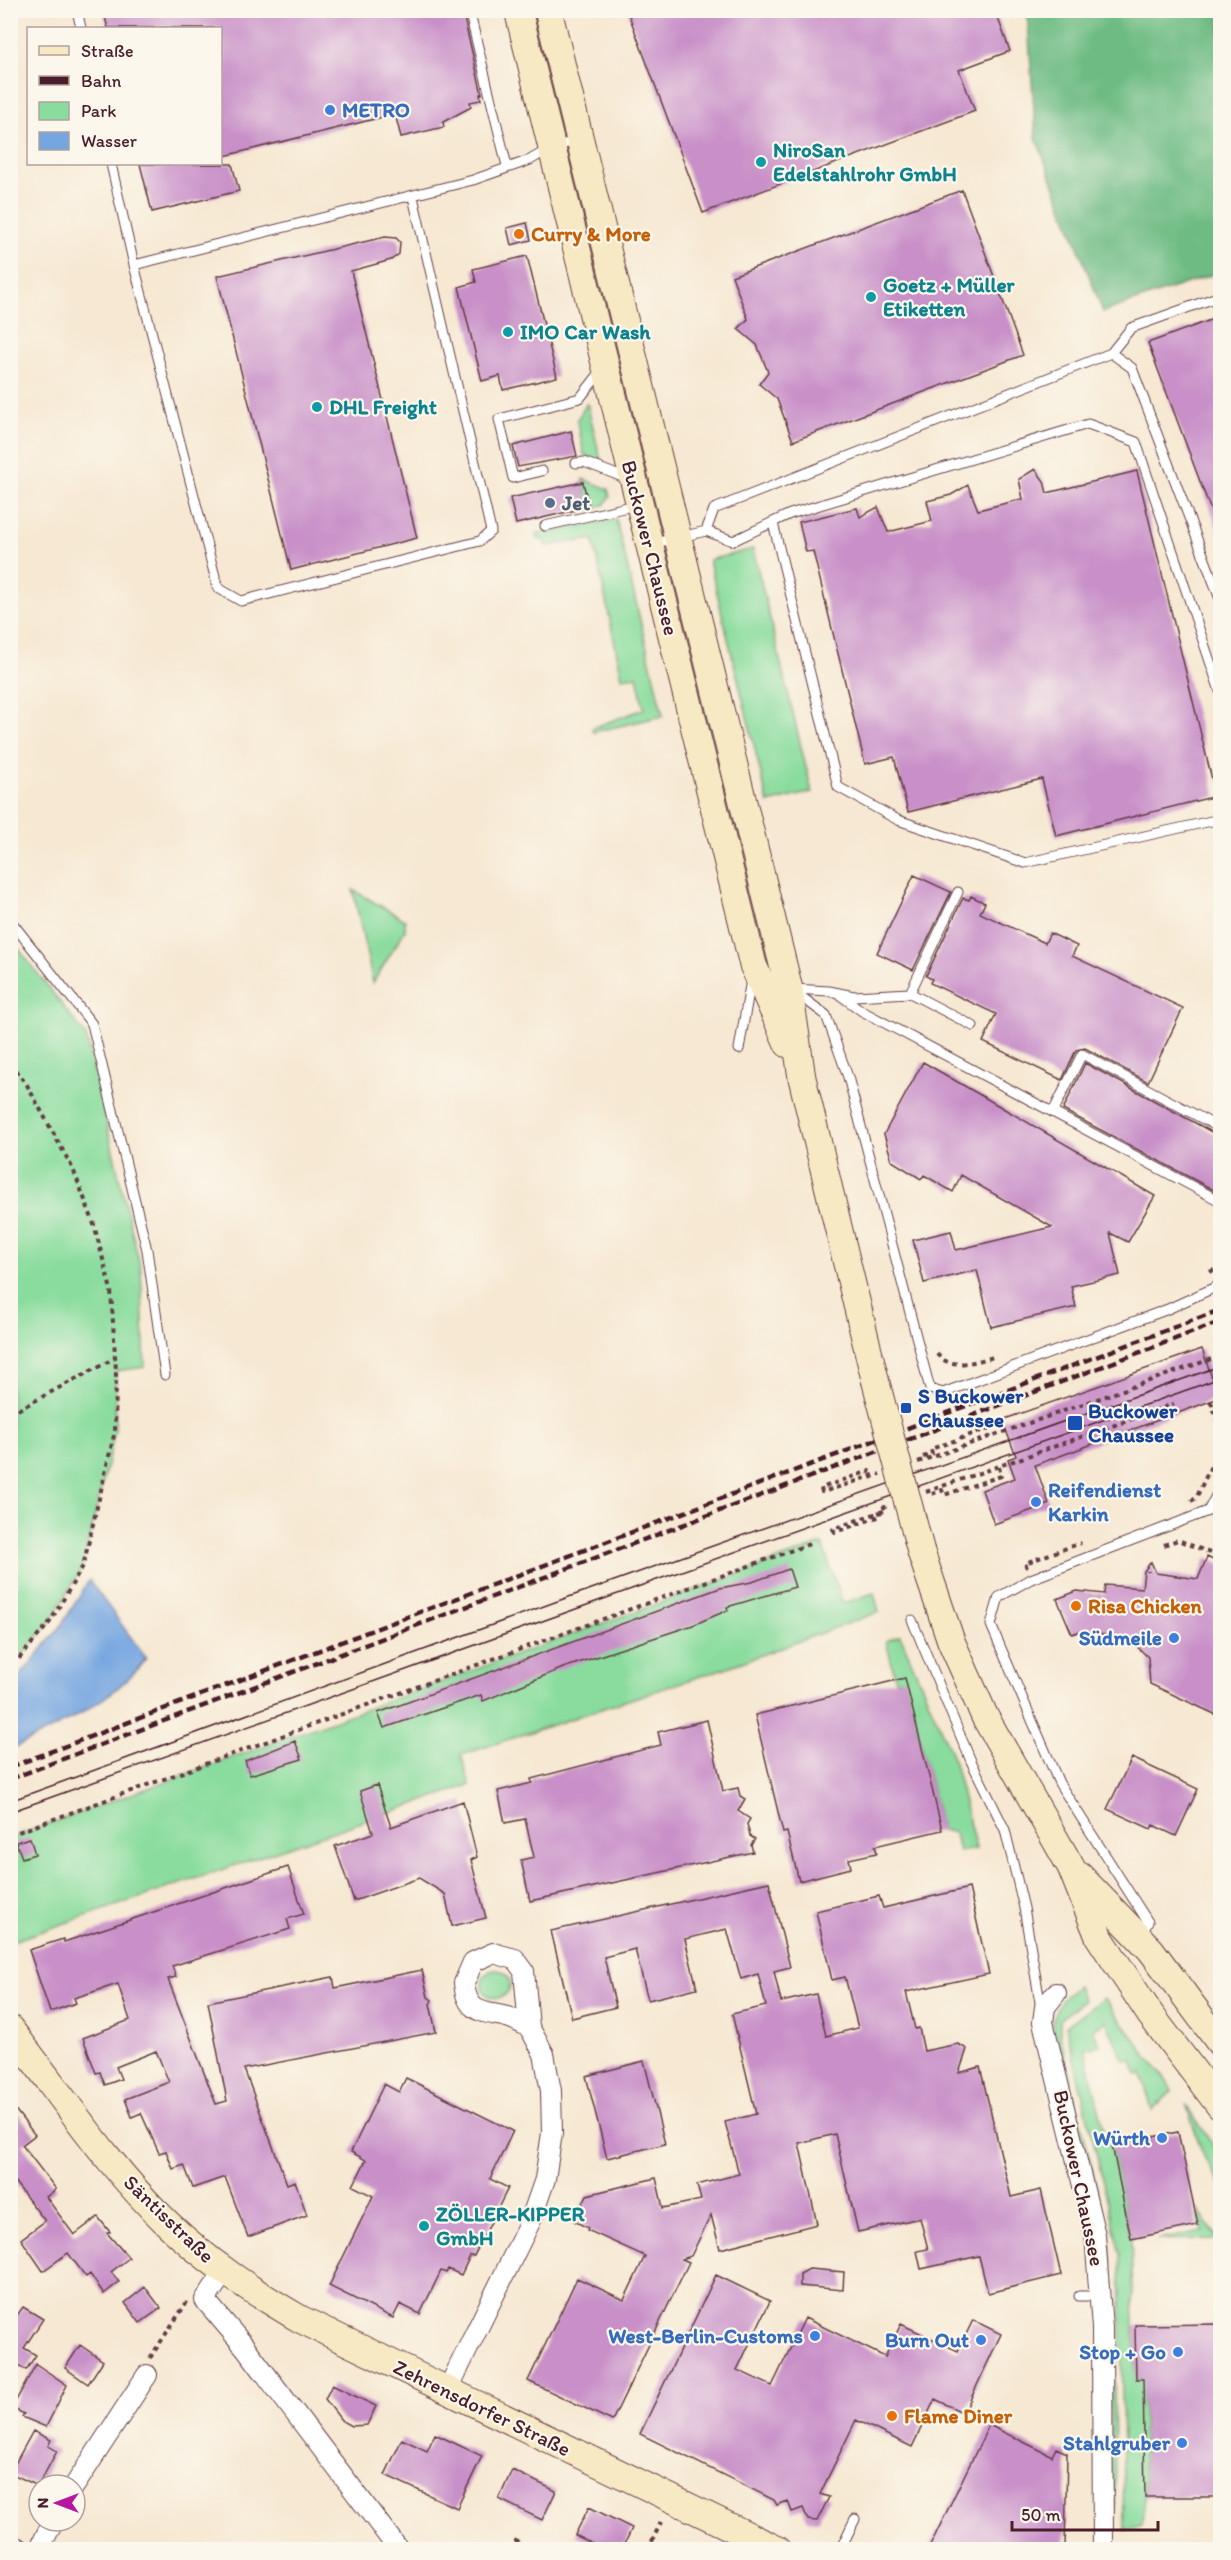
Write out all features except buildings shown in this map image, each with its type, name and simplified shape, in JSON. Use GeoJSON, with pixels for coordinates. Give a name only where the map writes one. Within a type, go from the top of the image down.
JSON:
{"type":"FeatureCollection","features":[{"type":"Feature","properties":{"kind":"main road","name":"Buckower Chaussee"},"geometry":{"type":"LineString","coordinates":[[518,10],[552,148],[677,538],[707,721],[773,978],[802,1078]]}},
{"type":"Feature","properties":{"kind":"main road","name":"Buckower Chaussee"},"geometry":{"type":"LineString","coordinates":[[548,10],[580,140],[619,362],[636,493],[649,545],[707,721],[773,978],[802,1078],[875,1379],[921,1551],[951,1641],[985,1717],[1071,1866],[1098,1937],[1150,2014],[1221,2106]]}},
{"type":"Feature","properties":{"kind":"main road","name":"Buckower Chaussee"},"geometry":{"type":"LineString","coordinates":[[1071,1866],[1144,1930],[1221,2043]]}},
{"type":"Feature","properties":{"kind":"main road","name":"Säntisstraße"},"geometry":{"type":"LineString","coordinates":[[10,2029],[125,2179],[166,2222],[225,2271]]}},
{"type":"Feature","properties":{"kind":"main road","name":"Zehrensdorfer Straße"},"geometry":{"type":"LineString","coordinates":[[225,2271],[300,2319],[744,2538],[778,2550]]}},
{"type":"Feature","properties":{"kind":"street"},"geometry":{"type":"LineString","coordinates":[[1111,1956],[1144,1930]]}},
{"type":"Feature","properties":{"kind":"street"},"geometry":{"type":"LineString","coordinates":[[1043,2022],[1045,2007],[1056,1993]]}},
{"type":"Feature","properties":{"kind":"street","name":"Buckower Chaussee"},"geometry":{"type":"LineString","coordinates":[[1043,2022],[1095,2235],[1100,2296],[1103,2550]]}},
{"type":"Feature","properties":{"kind":"street"},"geometry":{"type":"LineString","coordinates":[[447,2391],[525,2231],[548,2166],[552,2133],[551,2091],[544,2054],[529,2027]]}},
{"type":"Feature","properties":{"kind":"street","name":"Säntisstraße"},"geometry":{"type":"LineString","coordinates":[[205,2300],[225,2271]]}},
{"type":"Feature","properties":{"kind":"street"},"geometry":{"type":"LineString","coordinates":[[205,2300],[245,2347],[399,2550]]}},
{"type":"Feature","properties":{"kind":"street"},"geometry":{"type":"LineString","coordinates":[[83,2473],[147,2375]]}},
{"type":"Feature","properties":{"kind":"street"},"geometry":{"type":"LineString","coordinates":[[39,2550],[47,2533]]}},
{"type":"Feature","properties":{"kind":"street"},"geometry":{"type":"LineString","coordinates":[[10,2544],[21,2550]]}},
{"type":"Feature","properties":{"kind":"lane"},"geometry":{"type":"LineString","coordinates":[[77,10],[81,27]]}},
{"type":"Feature","properties":{"kind":"lane"},"geometry":{"type":"LineString","coordinates":[[469,10],[507,166]]}},
{"type":"Feature","properties":{"kind":"lane"},"geometry":{"type":"LineString","coordinates":[[134,265],[473,180],[507,166],[530,160],[552,148],[580,140]]}},
{"type":"Feature","properties":{"kind":"lane"},"geometry":{"type":"LineString","coordinates":[[111,165],[134,265],[218,588],[241,601],[480,541],[491,531],[413,196]]}},
{"type":"Feature","properties":{"kind":"lane"},"geometry":{"type":"LineString","coordinates":[[706,531],[714,509],[1111,353],[1131,328],[1221,296]]}},
{"type":"Feature","properties":{"kind":"lane"},"geometry":{"type":"LineString","coordinates":[[1111,353],[1132,368],[1221,599]]}},
{"type":"Feature","properties":{"kind":"lane"},"geometry":{"type":"LineString","coordinates":[[542,471],[513,478],[499,419],[580,398],[619,362]]}},
{"type":"Feature","properties":{"kind":"lane"},"geometry":{"type":"LineString","coordinates":[[649,545],[706,531],[733,541],[790,514],[1088,424],[1136,442],[1221,691]]}},
{"type":"Feature","properties":{"kind":"lane"},"geometry":{"type":"LineString","coordinates":[[576,463],[584,462],[636,493]]}},
{"type":"Feature","properties":{"kind":"lane"},"geometry":{"type":"LineString","coordinates":[[545,526],[636,493]]}},
{"type":"Feature","properties":{"kind":"lane"},"geometry":{"type":"LineString","coordinates":[[773,523],[838,788],[898,820],[1025,863],[1221,819]]}},
{"type":"Feature","properties":{"kind":"lane"},"geometry":{"type":"LineString","coordinates":[[910,993],[958,892]]}},
{"type":"Feature","properties":{"kind":"lane"},"geometry":{"type":"LineString","coordinates":[[10,920],[92,1024],[147,1250],[165,1375]]}},
{"type":"Feature","properties":{"kind":"lane"},"geometry":{"type":"LineString","coordinates":[[773,978],[840,995],[862,1011],[1221,1201]]}},
{"type":"Feature","properties":{"kind":"lane"},"geometry":{"type":"LineString","coordinates":[[739,1048],[773,978]]}},
{"type":"Feature","properties":{"kind":"lane"},"geometry":{"type":"LineString","coordinates":[[773,978],[826,1016],[848,1077],[930,1389],[943,1393],[1168,1309],[1221,1285]]}},
{"type":"Feature","properties":{"kind":"lane"},"geometry":{"type":"LineString","coordinates":[[840,995],[910,993],[973,1026]]}},
{"type":"Feature","properties":{"kind":"lane"},"geometry":{"type":"LineString","coordinates":[[1053,1112],[1082,1054],[1221,1128]]}},
{"type":"Feature","properties":{"kind":"lane"},"geometry":{"type":"LineString","coordinates":[[1144,1930],[1059,1784],[991,1625],[999,1597],[1031,1579],[1208,1511],[1221,1488]]}},
{"type":"Feature","properties":{"kind":"lane"},"geometry":{"type":"LineString","coordinates":[[912,1620],[971,1761],[1005,1830],[1024,1908],[1043,2022]]}},
{"type":"Feature","properties":{"kind":"lane"},"geometry":{"type":"LineString","coordinates":[[1079,2296],[1100,2296]]}},
{"type":"Feature","properties":{"kind":"lane"},"geometry":{"type":"LineString","coordinates":[[840,2550],[855,2519]]}},
{"type":"Feature","properties":{"kind":"path"},"geometry":{"type":"LineString","coordinates":[[10,1063],[27,1085],[73,1169],[93,1221],[111,1290],[115,1358],[115,1431],[84,1566],[50,1622],[10,1669]]}},
{"type":"Feature","properties":{"kind":"path"},"geometry":{"type":"LineString","coordinates":[[1201,1277],[1221,1266]]}},
{"type":"Feature","properties":{"kind":"path"},"geometry":{"type":"LineString","coordinates":[[935,1351],[939,1357],[948,1362],[962,1364],[1004,1355]]}},
{"type":"Feature","properties":{"kind":"path"},"geometry":{"type":"LineString","coordinates":[[914,1463],[1221,1356]]}},
{"type":"Feature","properties":{"kind":"path"},"geometry":{"type":"LineString","coordinates":[[10,1414],[115,1358]]}},
{"type":"Feature","properties":{"kind":"path"},"geometry":{"type":"LineString","coordinates":[[1219,1390],[1221,1397],[1211,1402],[1221,1427]]}},
{"type":"Feature","properties":{"kind":"path"},"geometry":{"type":"LineString","coordinates":[[922,1494],[1174,1404]]}},
{"type":"Feature","properties":{"kind":"path"},"geometry":{"type":"LineString","coordinates":[[923,1457],[932,1454],[931,1449],[987,1429],[990,1438]]}},
{"type":"Feature","properties":{"kind":"path"},"geometry":{"type":"LineString","coordinates":[[1188,1504],[1196,1498],[1221,1447]]}},
{"type":"Feature","properties":{"kind":"path"},"geometry":{"type":"LineString","coordinates":[[932,1494],[942,1490],[944,1495],[1001,1476],[999,1467]]}},
{"type":"Feature","properties":{"kind":"path"},"geometry":{"type":"LineString","coordinates":[[874,1475],[872,1476],[866,1478],[822,1492],[821,1488],[869,1472],[870,1478],[881,1474]]}},
{"type":"Feature","properties":{"kind":"path"},"geometry":{"type":"LineString","coordinates":[[884,1511],[881,1512],[875,1514],[833,1529],[835,1532],[881,1516],[879,1509],[890,1505]]}},
{"type":"Feature","properties":{"kind":"path"},"geometry":{"type":"LineString","coordinates":[[1031,1579],[1025,1563],[1090,1539]]}},
{"type":"Feature","properties":{"kind":"path"},"geometry":{"type":"LineString","coordinates":[[1156,1548],[1178,1540],[1221,1557]]}},
{"type":"Feature","properties":{"kind":"path"},"geometry":{"type":"LineString","coordinates":[[10,1835],[812,1543]]}},
{"type":"Feature","properties":{"kind":"path"},"geometry":{"type":"LineString","coordinates":[[147,2375],[150,2358],[186,2303],[205,2300]]}},
{"type":"Feature","properties":{"kind":"path"},"geometry":{"type":"LineString","coordinates":[[648,2550],[661,2522]]}},
{"type":"Feature","properties":{"kind":"path"},"geometry":{"type":"LineString","coordinates":[[515,2540],[524,2550]]}},
{"type":"Feature","properties":{"kind":"green space"},"geometry":{"type":"Polygon","coordinates":[[[1027,11],[1220,11],[1220,272],[1103,312],[1036,138],[1027,11]]]}},
{"type":"Feature","properties":{"kind":"green space"},"geometry":{"type":"Polygon","coordinates":[[[587,403],[602,465],[584,454],[577,420],[587,403]]]}},
{"type":"Feature","properties":{"kind":"green space"},"geometry":{"type":"Polygon","coordinates":[[[583,479],[608,489],[610,497],[604,505],[589,508],[583,479]]]}},
{"type":"Feature","properties":{"kind":"green space"},"geometry":{"type":"Polygon","coordinates":[[[616,519],[663,716],[593,732],[592,728],[644,709],[637,676],[622,678],[593,539],[546,546],[543,539],[538,539],[537,533],[616,519]]]}},
{"type":"Feature","properties":{"kind":"green space"},"geometry":{"type":"Polygon","coordinates":[[[753,549],[812,792],[768,803],[709,560],[753,549]]]}},
{"type":"Feature","properties":{"kind":"green space"},"geometry":{"type":"Polygon","coordinates":[[[353,890],[405,920],[405,930],[373,983],[353,890]]]}},
{"type":"Feature","properties":{"kind":"green space"},"geometry":{"type":"Polygon","coordinates":[[[11,939],[86,1036],[141,1270],[145,1367],[116,1371],[115,1431],[83,1566],[50,1622],[11,1669],[11,939]]]}},
{"type":"Feature","properties":{"kind":"green space"},"geometry":{"type":"Polygon","coordinates":[[[822,1544],[843,1603],[874,1593],[879,1612],[728,1667],[461,1755],[470,1785],[13,1941],[10,1939],[10,1838],[822,1544]]]}},
{"type":"Feature","properties":{"kind":"green space"},"geometry":{"type":"Polygon","coordinates":[[[900,1635],[952,1755],[976,1849],[959,1852],[955,1833],[942,1830],[905,1679],[896,1680],[886,1641],[900,1635]]]}},
{"type":"Feature","properties":{"kind":"green space"},"geometry":{"type":"Polygon","coordinates":[[[496,1970],[506,1974],[510,1984],[506,1994],[496,1998],[486,1994],[482,1984],[486,1974],[496,1970]]]}},
{"type":"Feature","properties":{"kind":"green space"},"geometry":{"type":"Polygon","coordinates":[[[1077,1986],[1084,1999],[1060,2020],[1060,2034],[1110,2244],[1113,2338],[1109,2337],[1106,2243],[1053,2025],[1053,2019],[1060,2003],[1077,1986]]]}},
{"type":"Feature","properties":{"kind":"green space"},"geometry":{"type":"Polygon","coordinates":[[[1104,1998],[1173,2090],[1152,2111],[1142,2074],[1136,2075],[1132,2060],[1124,2061],[1106,2021],[1093,2029],[1100,2045],[1085,2048],[1106,2140],[1111,2140],[1131,2239],[1136,2379],[1220,2378],[1143,2389],[1144,2514],[1142,2524],[1124,2530],[1120,2253],[1066,2026],[1104,1998]]]}},
{"type":"Feature","properties":{"kind":"green space"},"geometry":{"type":"Polygon","coordinates":[[[1186,2105],[1220,2156],[1220,2183],[1204,2157],[1186,2105]]]}},
{"type":"Feature","properties":{"kind":"green space"},"geometry":{"type":"Polygon","coordinates":[[[1198,2210],[1217,2237],[1220,2235],[1220,2239],[1157,2240],[1203,2231],[1198,2210]]]}},
{"type":"Feature","properties":{"kind":"green space"},"geometry":{"type":"Polygon","coordinates":[[[1114,2359],[1115,2516],[1111,2516],[1109,2360],[1114,2359]]]}},
{"type":"Feature","properties":{"kind":"water"},"geometry":{"type":"Polygon","coordinates":[[[89,1580],[146,1658],[134,1673],[103,1699],[65,1722],[11,1749],[11,1687],[61,1626],[89,1580]]]}},
{"type":"Feature","properties":{"kind":"tram line"},"geometry":{"type":"LineString","coordinates":[[10,1801],[566,1598],[1220,1366]]}},
{"type":"Feature","properties":{"kind":"tram line"},"geometry":{"type":"LineString","coordinates":[[10,1812],[1220,1378]]}},
{"type":"Feature","properties":{"kind":"railway"},"geometry":{"type":"LineString","coordinates":[[10,1767],[1220,1310]]}},
{"type":"Feature","properties":{"kind":"railway"},"geometry":{"type":"LineString","coordinates":[[10,1779],[1220,1322]]}},
{"type":"Feature","properties":{"kind":"place","name":"METRO"},"geometry":{"type":"Point","coordinates":[330,110]}},
{"type":"Feature","properties":{"kind":"place","name":"NiroSan Edelstahlrohr GmbH"},"geometry":{"type":"Point","coordinates":[761,162]}},
{"type":"Feature","properties":{"kind":"place","name":"Curry & More"},"geometry":{"type":"Point","coordinates":[519,234]}},
{"type":"Feature","properties":{"kind":"place","name":"Goetz + Müller Etiketten"},"geometry":{"type":"Point","coordinates":[871,297]}},
{"type":"Feature","properties":{"kind":"place","name":"IMO Car Wash"},"geometry":{"type":"Point","coordinates":[508,332]}},
{"type":"Feature","properties":{"kind":"place","name":"DHL Freight"},"geometry":{"type":"Point","coordinates":[317,407]}},
{"type":"Feature","properties":{"kind":"place","name":"Jet"},"geometry":{"type":"Point","coordinates":[550,503]}},
{"type":"Feature","properties":{"kind":"place","name":"S Buckower Chaussee"},"geometry":{"type":"Point","coordinates":[906,1408]}},
{"type":"Feature","properties":{"kind":"place","name":"Buckower Chaussee"},"geometry":{"type":"Point","coordinates":[1075,1423]}},
{"type":"Feature","properties":{"kind":"place","name":"Reifendienst Karkin"},"geometry":{"type":"Point","coordinates":[1036,1502]}},
{"type":"Feature","properties":{"kind":"place","name":"Risa Chicken"},"geometry":{"type":"Point","coordinates":[1076,1606]}},
{"type":"Feature","properties":{"kind":"place","name":"Südmeile"},"geometry":{"type":"Point","coordinates":[1174,1638]}},
{"type":"Feature","properties":{"kind":"place","name":"Würth"},"geometry":{"type":"Point","coordinates":[1162,2138]}},
{"type":"Feature","properties":{"kind":"place","name":"ZÖLLER-KIPPER GmbH"},"geometry":{"type":"Point","coordinates":[424,2226]}},
{"type":"Feature","properties":{"kind":"place","name":"West-Berlin-Customs"},"geometry":{"type":"Point","coordinates":[815,2336]}},
{"type":"Feature","properties":{"kind":"place","name":"Burn Out"},"geometry":{"type":"Point","coordinates":[981,2340]}},
{"type":"Feature","properties":{"kind":"place","name":"Stop + Go"},"geometry":{"type":"Point","coordinates":[1178,2352]}},
{"type":"Feature","properties":{"kind":"place","name":"Flame Diner"},"geometry":{"type":"Point","coordinates":[892,2416]}},
{"type":"Feature","properties":{"kind":"place","name":"Stahlgruber"},"geometry":{"type":"Point","coordinates":[1182,2443]}}]}
